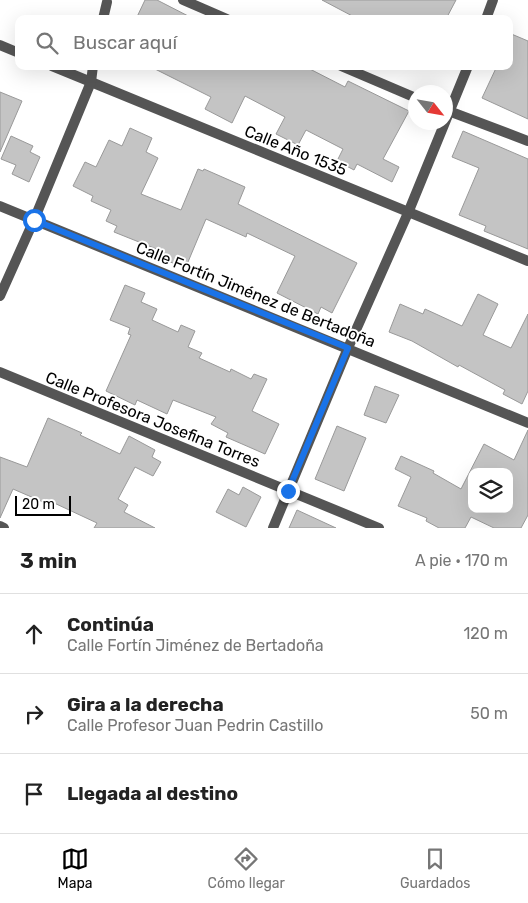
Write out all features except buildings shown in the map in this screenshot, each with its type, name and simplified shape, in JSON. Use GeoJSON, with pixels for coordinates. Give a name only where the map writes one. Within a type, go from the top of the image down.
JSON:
{"type":"FeatureCollection","features":[{"type":"Feature","properties":{"kind":"street"},"geometry":{"type":"LineString","coordinates":[[182,0],[218,15]]}},
{"type":"Feature","properties":{"kind":"street"},"geometry":{"type":"LineString","coordinates":[[488,15],[494,0]]}},
{"type":"Feature","properties":{"kind":"street"},"geometry":{"type":"LineString","coordinates":[[104,15],[107,2]]}},
{"type":"Feature","properties":{"kind":"street"},"geometry":{"type":"LineString","coordinates":[[0,45],[15,51]]}},
{"type":"Feature","properties":{"kind":"street","name":"Calle Año 1535"},"geometry":{"type":"LineString","coordinates":[[62,70],[528,261]]}},
{"type":"Feature","properties":{"kind":"street"},"geometry":{"type":"LineString","coordinates":[[0,296],[34,220],[91,82],[92,70]]}},
{"type":"Feature","properties":{"kind":"street"},"geometry":{"type":"LineString","coordinates":[[350,70],[408,95]]}},
{"type":"Feature","properties":{"kind":"street"},"geometry":{"type":"LineString","coordinates":[[453,100],[466,70]]}},
{"type":"Feature","properties":{"kind":"street"},"geometry":{"type":"LineString","coordinates":[[453,113],[528,141]]}},
{"type":"Feature","properties":{"kind":"street"},"geometry":{"type":"LineString","coordinates":[[273,528],[348,348],[408,213],[441,130]]}},
{"type":"Feature","properties":{"kind":"street","name":"Calle Fortín Jiménez de Bertadoña"},"geometry":{"type":"LineString","coordinates":[[0,206],[528,423]]}},
{"type":"Feature","properties":{"kind":"street","name":"Calle Profesora Josefina Torres"},"geometry":{"type":"LineString","coordinates":[[0,372],[378,528]]}},
{"type":"Feature","properties":{"kind":"street"},"geometry":{"type":"LineString","coordinates":[[0,526],[4,528]]}},
{"type":"Feature","properties":{"kind":"route"},"geometry":{"type":"LineString","coordinates":[[34,220],[348,348],[288,491]]}}]}
